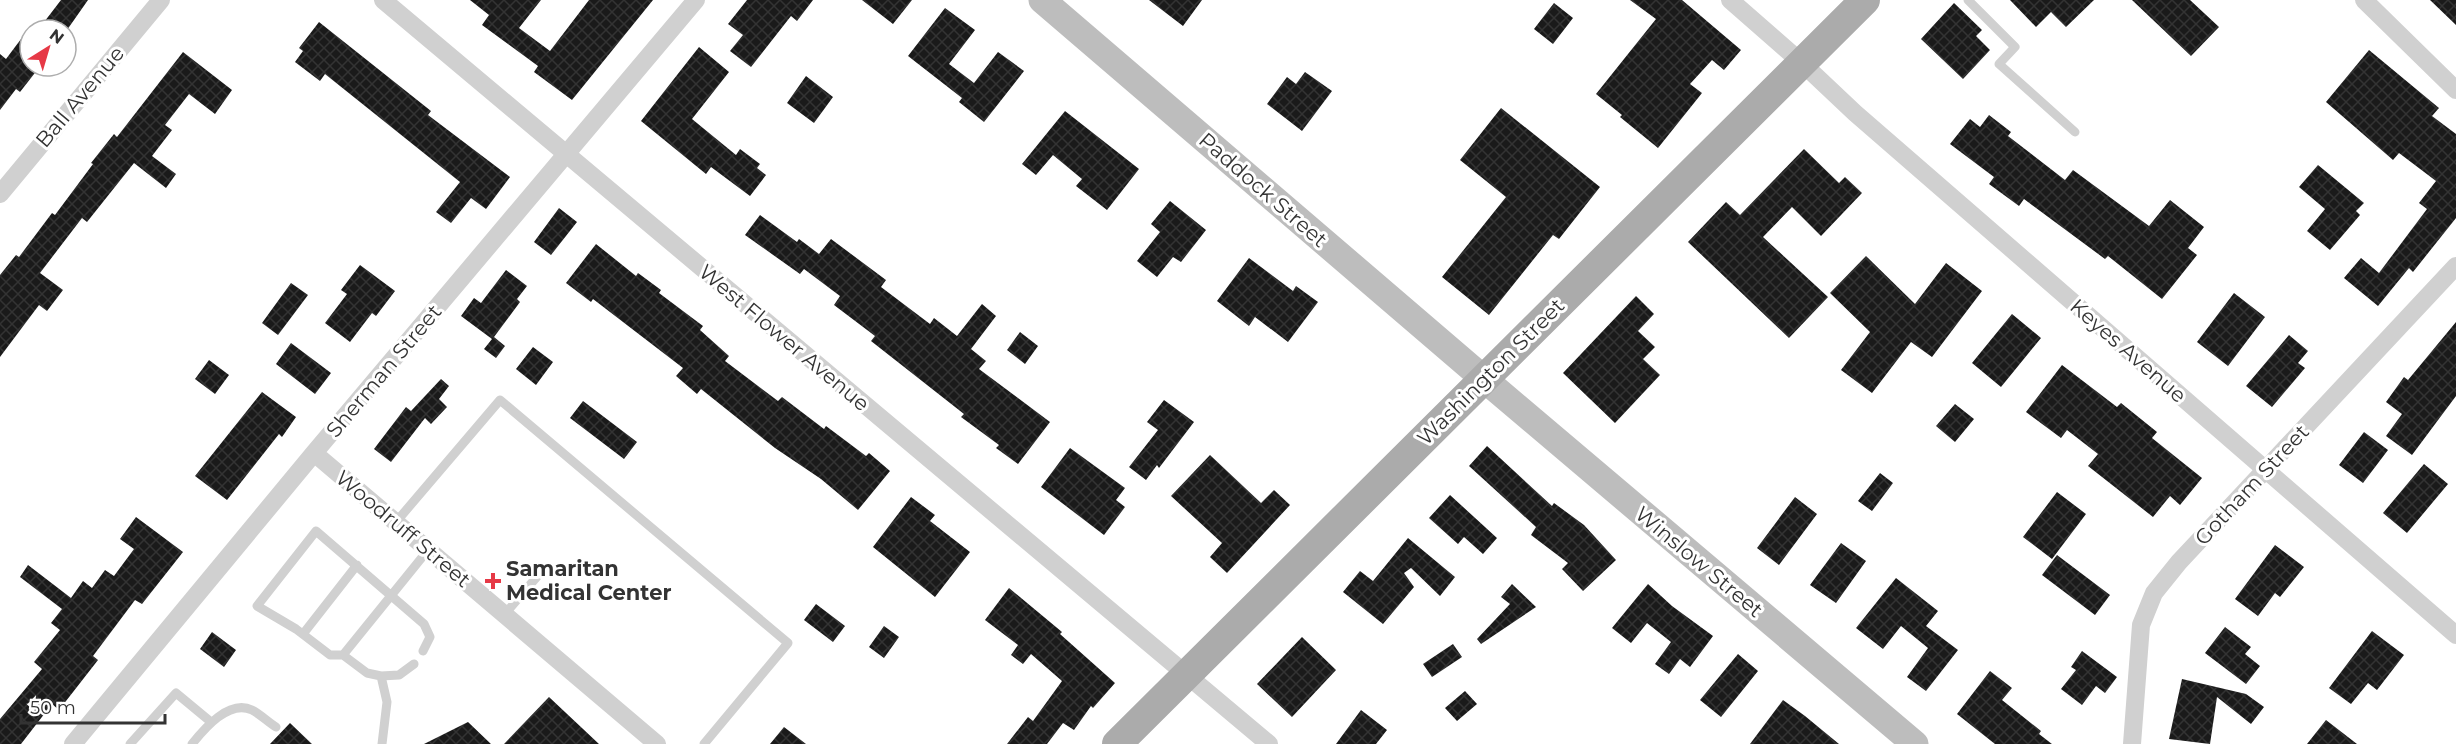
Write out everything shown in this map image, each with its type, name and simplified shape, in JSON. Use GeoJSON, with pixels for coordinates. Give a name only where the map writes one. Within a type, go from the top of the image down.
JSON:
{"type":"FeatureCollection","features":[{"type":"Feature","properties":{"kind":"main road","name":"Paddock Street"},"geometry":{"type":"LineString","coordinates":[[1042,0],[1484,379]]}},
{"type":"Feature","properties":{"kind":"main road","name":"Washington Street"},"geometry":{"type":"LineString","coordinates":[[1117,744],[1865,0]]}},
{"type":"Feature","properties":{"kind":"main road","name":"Winslow Street"},"geometry":{"type":"LineString","coordinates":[[1484,379],[1915,744]]}},
{"type":"Feature","properties":{"kind":"street","name":"Ball Avenue"},"geometry":{"type":"LineString","coordinates":[[0,194],[161,0]]}},
{"type":"Feature","properties":{"kind":"street","name":"West Flower Avenue"},"geometry":{"type":"LineString","coordinates":[[383,0],[1269,744]]}},
{"type":"Feature","properties":{"kind":"street","name":"Sherman Street"},"geometry":{"type":"LineString","coordinates":[[73,744],[314,453],[696,0]]}},
{"type":"Feature","properties":{"kind":"street","name":"Keyes Avenue"},"geometry":{"type":"LineString","coordinates":[[1730,0],[1855,113],[2456,636]]}},
{"type":"Feature","properties":{"kind":"street"},"geometry":{"type":"LineString","coordinates":[[2364,0],[2456,90]]}},
{"type":"Feature","properties":{"kind":"street","name":"Gotham Street"},"geometry":{"type":"LineString","coordinates":[[2132,744],[2141,625],[2154,593],[2179,562],[2456,266]]}},
{"type":"Feature","properties":{"kind":"street","name":"Woodruff Street"},"geometry":{"type":"LineString","coordinates":[[314,453],[657,744]]}},
{"type":"Feature","properties":{"kind":"lane"},"geometry":{"type":"LineString","coordinates":[[1968,0],[2015,47],[1999,64],[2075,132]]}},
{"type":"Feature","properties":{"kind":"lane"},"geometry":{"type":"LineString","coordinates":[[396,522],[500,400],[788,643],[704,744]]}},
{"type":"Feature","properties":{"kind":"lane"},"geometry":{"type":"LineString","coordinates":[[414,664],[399,675],[381,676],[367,673],[343,655],[330,655],[303,634],[256,606],[316,531],[392,594],[424,624],[430,637],[423,651]]}},
{"type":"Feature","properties":{"kind":"lane"},"geometry":{"type":"LineString","coordinates":[[343,655],[428,550]]}},
{"type":"Feature","properties":{"kind":"lane"},"geometry":{"type":"LineString","coordinates":[[303,634],[357,565]]}},
{"type":"Feature","properties":{"kind":"lane"},"geometry":{"type":"LineString","coordinates":[[504,615],[541,572]]}},
{"type":"Feature","properties":{"kind":"lane"},"geometry":{"type":"LineString","coordinates":[[381,676],[387,702],[382,744]]}},
{"type":"Feature","properties":{"kind":"lane"},"geometry":{"type":"LineString","coordinates":[[130,744],[176,693],[211,722]]}},
{"type":"Feature","properties":{"kind":"lane"},"geometry":{"type":"LineString","coordinates":[[192,744],[211,722],[233,710],[250,709],[276,727]]}},
{"type":"Feature","properties":{"kind":"building"},"geometry":{"type":"Polygon","coordinates":[[[61,0],[88,0],[75,18],[47,18],[61,0]]]}},
{"type":"Feature","properties":{"kind":"building"},"geometry":{"type":"Polygon","coordinates":[[[470,0],[541,0],[519,28],[550,51],[589,0],[653,0],[572,100],[534,72],[538,66],[482,25],[489,15],[470,0]]]}},
{"type":"Feature","properties":{"kind":"building"},"geometry":{"type":"Polygon","coordinates":[[[747,0],[813,0],[797,21],[791,16],[751,67],[730,51],[743,35],[728,24],[747,0]]]}},
{"type":"Feature","properties":{"kind":"building"},"geometry":{"type":"Polygon","coordinates":[[[862,0],[912,0],[893,24],[862,0]]]}},
{"type":"Feature","properties":{"kind":"building"},"geometry":{"type":"Polygon","coordinates":[[[1149,0],[1202,0],[1183,26],[1149,0]]]}},
{"type":"Feature","properties":{"kind":"building"},"geometry":{"type":"Polygon","coordinates":[[[1630,0],[1682,0],[1741,50],[1724,70],[1712,60],[1690,84],[1702,93],[1658,148],[1596,94],[1656,19],[1630,0]]]}},
{"type":"Feature","properties":{"kind":"building"},"geometry":{"type":"Polygon","coordinates":[[[2010,0],[2094,0],[2066,27],[2051,12],[2036,27],[2010,0]]]}},
{"type":"Feature","properties":{"kind":"building"},"geometry":{"type":"Polygon","coordinates":[[[2132,0],[2190,0],[2219,27],[2191,56],[2132,0]]]}},
{"type":"Feature","properties":{"kind":"building"},"geometry":{"type":"Polygon","coordinates":[[[2430,0],[2456,0],[2456,25],[2430,0]]]}},
{"type":"Feature","properties":{"kind":"building"},"geometry":{"type":"Polygon","coordinates":[[[1554,3],[1573,18],[1553,44],[1534,29],[1554,3]]]}},
{"type":"Feature","properties":{"kind":"building"},"geometry":{"type":"Polygon","coordinates":[[[1954,3],[1982,30],[1976,36],[1990,50],[1963,79],[1921,39],[1954,3]]]}},
{"type":"Feature","properties":{"kind":"building"},"geometry":{"type":"Polygon","coordinates":[[[945,8],[975,30],[949,64],[974,83],[998,52],[1024,71],[984,122],[959,102],[962,98],[908,56],[945,8]]]}},
{"type":"Feature","properties":{"kind":"building"},"geometry":{"type":"Polygon","coordinates":[[[319,22],[431,111],[428,115],[510,177],[486,209],[471,198],[451,223],[436,212],[460,182],[325,74],[320,81],[295,62],[303,51],[299,48],[319,22]]]}},
{"type":"Feature","properties":{"kind":"building"},"geometry":{"type":"Polygon","coordinates":[[[18,43],[18,78],[31,78],[20,92],[16,89],[0,110],[0,54],[6,59],[18,43]]]}},
{"type":"Feature","properties":{"kind":"building"},"geometry":{"type":"Polygon","coordinates":[[[699,47],[729,72],[692,119],[736,155],[740,149],[760,164],[757,168],[766,175],[750,196],[711,167],[706,174],[641,121],[699,47]]]}},
{"type":"Feature","properties":{"kind":"building"},"geometry":{"type":"Polygon","coordinates":[[[2369,50],[2439,108],[2432,116],[2456,134],[2456,218],[2413,272],[2409,268],[2378,306],[2344,278],[2361,258],[2379,273],[2427,209],[2419,203],[2436,181],[2399,153],[2393,160],[2326,102],[2369,50]]]}},
{"type":"Feature","properties":{"kind":"building"},"geometry":{"type":"Polygon","coordinates":[[[183,52],[232,90],[215,114],[189,94],[165,125],[172,130],[152,156],[176,174],[166,188],[134,163],[87,222],[82,218],[40,273],[63,290],[47,311],[39,305],[0,357],[0,275],[16,255],[19,257],[52,213],[55,215],[93,164],[91,163],[114,134],[117,137],[183,52]]]}},
{"type":"Feature","properties":{"kind":"building"},"geometry":{"type":"Polygon","coordinates":[[[1305,72],[1332,91],[1302,131],[1267,104],[1287,77],[1296,84],[1305,72]]]}},
{"type":"Feature","properties":{"kind":"building"},"geometry":{"type":"Polygon","coordinates":[[[806,76],[833,97],[814,123],[787,103],[806,76]]]}},
{"type":"Feature","properties":{"kind":"building"},"geometry":{"type":"Polygon","coordinates":[[[1501,108],[1600,187],[1559,239],[1553,235],[1489,315],[1442,277],[1506,197],[1460,160],[1501,108]]]}},
{"type":"Feature","properties":{"kind":"building"},"geometry":{"type":"Polygon","coordinates":[[[1065,111],[1139,169],[1107,210],[1076,186],[1082,179],[1053,155],[1036,175],[1022,164],[1065,111]]]}},
{"type":"Feature","properties":{"kind":"building"},"geometry":{"type":"Polygon","coordinates":[[[1989,115],[2011,132],[2008,136],[2065,180],[2073,170],[2149,226],[2170,200],[2204,227],[2188,248],[2197,255],[2162,299],[2108,256],[2105,259],[2024,199],[2019,206],[1989,184],[1994,177],[1950,144],[1970,119],[1980,127],[1989,115]]]}},
{"type":"Feature","properties":{"kind":"building"},"geometry":{"type":"Polygon","coordinates":[[[1804,149],[1839,183],[1845,177],[1862,193],[1821,236],[1792,207],[1763,237],[1828,297],[1789,338],[1688,242],[1726,202],[1740,215],[1804,149]]]}},
{"type":"Feature","properties":{"kind":"building"},"geometry":{"type":"Polygon","coordinates":[[[2318,165],[2364,203],[2356,211],[2360,215],[2330,250],[2307,231],[2325,209],[2299,187],[2318,165]]]}},
{"type":"Feature","properties":{"kind":"building"},"geometry":{"type":"Polygon","coordinates":[[[1170,201],[1206,230],[1181,262],[1173,257],[1157,277],[1137,261],[1160,232],[1151,224],[1170,201]]]}},
{"type":"Feature","properties":{"kind":"building"},"geometry":{"type":"Polygon","coordinates":[[[559,208],[577,222],[551,255],[534,242],[559,208]]]}},
{"type":"Feature","properties":{"kind":"building"},"geometry":{"type":"Polygon","coordinates":[[[760,215],[797,242],[799,239],[819,254],[831,239],[886,280],[881,287],[930,324],[934,318],[957,336],[982,304],[996,316],[971,349],[986,361],[979,369],[1050,422],[1018,464],[996,448],[999,445],[961,417],[964,414],[871,341],[875,336],[834,305],[840,296],[804,269],[800,274],[745,235],[760,215]]]}},
{"type":"Feature","properties":{"kind":"building"},"geometry":{"type":"Polygon","coordinates":[[[596,244],[636,276],[638,273],[661,290],[659,293],[703,326],[700,330],[729,356],[725,361],[778,401],[782,397],[824,429],[826,426],[866,456],[869,453],[890,471],[858,510],[821,479],[775,448],[701,389],[697,394],[676,376],[683,368],[593,299],[591,302],[566,283],[596,244]]]}},
{"type":"Feature","properties":{"kind":"building"},"geometry":{"type":"Polygon","coordinates":[[[1866,256],[1915,304],[1946,263],[1982,291],[1932,357],[1911,342],[1872,393],[1841,370],[1870,332],[1830,293],[1866,256]]]}},
{"type":"Feature","properties":{"kind":"building"},"geometry":{"type":"Polygon","coordinates":[[[1249,258],[1293,291],[1296,286],[1318,302],[1288,342],[1255,317],[1249,326],[1217,301],[1249,258]]]}},
{"type":"Feature","properties":{"kind":"building"},"geometry":{"type":"Polygon","coordinates":[[[360,265],[395,291],[376,316],[372,313],[350,342],[325,323],[347,294],[341,290],[360,265]]]}},
{"type":"Feature","properties":{"kind":"building"},"geometry":{"type":"Polygon","coordinates":[[[506,270],[527,286],[517,299],[520,302],[494,337],[505,346],[496,358],[484,349],[492,339],[461,316],[474,298],[481,303],[506,270]]]}},
{"type":"Feature","properties":{"kind":"building"},"geometry":{"type":"Polygon","coordinates":[[[291,283],[308,295],[278,335],[262,323],[291,283]]]}},
{"type":"Feature","properties":{"kind":"building"},"geometry":{"type":"Polygon","coordinates":[[[2234,293],[2265,317],[2228,366],[2197,342],[2234,293]]]}},
{"type":"Feature","properties":{"kind":"building"},"geometry":{"type":"Polygon","coordinates":[[[1636,296],[1654,314],[1638,331],[1655,347],[1643,359],[1660,375],[1615,423],[1563,373],[1636,296]]]}},
{"type":"Feature","properties":{"kind":"building"},"geometry":{"type":"Polygon","coordinates":[[[2012,314],[2041,338],[2001,387],[1972,363],[2012,314]]]}},
{"type":"Feature","properties":{"kind":"building"},"geometry":{"type":"Polygon","coordinates":[[[2456,322],[2456,396],[2412,455],[2386,436],[2402,414],[2386,402],[2404,377],[2408,380],[2456,322]]]}},
{"type":"Feature","properties":{"kind":"building"},"geometry":{"type":"Polygon","coordinates":[[[1020,332],[1038,346],[1025,364],[1007,350],[1020,332]]]}},
{"type":"Feature","properties":{"kind":"building"},"geometry":{"type":"Polygon","coordinates":[[[2289,335],[2308,351],[2298,363],[2305,368],[2272,407],[2246,386],[2289,335]]]}},
{"type":"Feature","properties":{"kind":"building"},"geometry":{"type":"Polygon","coordinates":[[[291,343],[331,373],[315,394],[276,364],[291,343]]]}},
{"type":"Feature","properties":{"kind":"building"},"geometry":{"type":"Polygon","coordinates":[[[533,347],[553,362],[536,385],[516,369],[533,347]]]}},
{"type":"Feature","properties":{"kind":"building"},"geometry":{"type":"Polygon","coordinates":[[[209,360],[229,375],[215,394],[195,379],[209,360]]]}},
{"type":"Feature","properties":{"kind":"building"},"geometry":{"type":"Polygon","coordinates":[[[2062,365],[2117,407],[2121,403],[2157,432],[2152,438],[2202,478],[2180,505],[2170,496],[2153,517],[2088,466],[2098,454],[2067,430],[2061,438],[2026,412],[2062,365]]]}},
{"type":"Feature","properties":{"kind":"building"},"geometry":{"type":"Polygon","coordinates":[[[441,379],[449,386],[439,399],[447,407],[431,424],[425,418],[391,462],[374,449],[406,407],[411,411],[441,379]]]}},
{"type":"Feature","properties":{"kind":"building"},"geometry":{"type":"Polygon","coordinates":[[[262,392],[296,417],[282,437],[279,434],[227,500],[195,476],[262,392]]]}},
{"type":"Feature","properties":{"kind":"building"},"geometry":{"type":"Polygon","coordinates":[[[1164,400],[1194,422],[1159,468],[1157,465],[1146,480],[1129,467],[1158,430],[1147,422],[1164,400]]]}},
{"type":"Feature","properties":{"kind":"building"},"geometry":{"type":"Polygon","coordinates":[[[583,401],[637,442],[624,459],[570,418],[583,401]]]}},
{"type":"Feature","properties":{"kind":"building"},"geometry":{"type":"Polygon","coordinates":[[[1955,404],[1974,419],[1955,442],[1936,426],[1955,404]]]}},
{"type":"Feature","properties":{"kind":"building"},"geometry":{"type":"Polygon","coordinates":[[[2364,432],[2388,450],[2363,483],[2339,465],[2364,432]]]}},
{"type":"Feature","properties":{"kind":"building"},"geometry":{"type":"Polygon","coordinates":[[[1487,446],[1552,506],[1554,503],[1584,525],[1616,560],[1583,591],[1562,569],[1568,563],[1531,535],[1536,527],[1469,466],[1487,446]]]}},
{"type":"Feature","properties":{"kind":"building"},"geometry":{"type":"Polygon","coordinates":[[[1070,448],[1125,488],[1116,500],[1125,507],[1104,535],[1041,487],[1070,448]]]}},
{"type":"Feature","properties":{"kind":"building"},"geometry":{"type":"Polygon","coordinates":[[[1210,455],[1261,503],[1274,490],[1290,505],[1227,573],[1210,557],[1222,543],[1171,496],[1210,455]]]}},
{"type":"Feature","properties":{"kind":"building"},"geometry":{"type":"Polygon","coordinates":[[[2424,464],[2448,484],[2407,533],[2383,513],[2424,464]]]}},
{"type":"Feature","properties":{"kind":"building"},"geometry":{"type":"Polygon","coordinates":[[[1880,473],[1893,483],[1872,511],[1858,501],[1880,473]]]}},
{"type":"Feature","properties":{"kind":"building"},"geometry":{"type":"Polygon","coordinates":[[[2057,492],[2086,514],[2052,559],[2023,537],[2057,492]]]}},
{"type":"Feature","properties":{"kind":"building"},"geometry":{"type":"Polygon","coordinates":[[[1450,495],[1497,538],[1483,554],[1464,537],[1458,544],[1429,518],[1450,495]]]}},
{"type":"Feature","properties":{"kind":"building"},"geometry":{"type":"Polygon","coordinates":[[[911,497],[935,515],[930,521],[970,552],[935,597],[873,547],[911,497]]]}},
{"type":"Feature","properties":{"kind":"building"},"geometry":{"type":"Polygon","coordinates":[[[1795,497],[1817,514],[1779,565],[1757,548],[1795,497]]]}},
{"type":"Feature","properties":{"kind":"building"},"geometry":{"type":"Polygon","coordinates":[[[136,517],[183,552],[142,604],[135,600],[93,656],[98,660],[59,710],[52,704],[21,744],[0,744],[0,719],[42,669],[34,662],[60,630],[51,623],[62,609],[20,577],[28,565],[71,598],[83,581],[92,588],[105,570],[114,576],[134,549],[120,539],[136,517]]]}},
{"type":"Feature","properties":{"kind":"building"},"geometry":{"type":"Polygon","coordinates":[[[1408,538],[1455,577],[1440,596],[1411,568],[1404,573],[1414,587],[1383,624],[1343,592],[1360,571],[1373,581],[1408,538]]]}},
{"type":"Feature","properties":{"kind":"building"},"geometry":{"type":"Polygon","coordinates":[[[1841,543],[1866,561],[1836,603],[1810,585],[1841,543]]]}},
{"type":"Feature","properties":{"kind":"building"},"geometry":{"type":"Polygon","coordinates":[[[2275,545],[2304,567],[2280,597],[2275,593],[2258,616],[2235,599],[2275,545]]]}},
{"type":"Feature","properties":{"kind":"building"},"geometry":{"type":"Polygon","coordinates":[[[2057,555],[2110,595],[2095,615],[2042,575],[2057,555]]]}},
{"type":"Feature","properties":{"kind":"building"},"geometry":{"type":"Polygon","coordinates":[[[1896,578],[1938,611],[1926,626],[1958,650],[1926,691],[1907,677],[1928,648],[1901,626],[1883,649],[1856,628],[1896,578]]]}},
{"type":"Feature","properties":{"kind":"building"},"geometry":{"type":"Polygon","coordinates":[[[1512,584],[1536,607],[1481,644],[1477,639],[1510,604],[1501,597],[1512,584]]]}},
{"type":"Feature","properties":{"kind":"building"},"geometry":{"type":"Polygon","coordinates":[[[1648,584],[1672,606],[1713,636],[1690,667],[1680,659],[1669,674],[1655,664],[1671,642],[1647,623],[1631,643],[1612,628],[1648,584]]]}},
{"type":"Feature","properties":{"kind":"building"},"geometry":{"type":"Polygon","coordinates":[[[1009,588],[1062,632],[1060,634],[1115,683],[1093,708],[1091,706],[1074,730],[1063,723],[1047,744],[1007,744],[1028,717],[1033,721],[1062,681],[1031,654],[1023,664],[1011,655],[1018,645],[985,620],[1009,588]]]}},
{"type":"Feature","properties":{"kind":"building"},"geometry":{"type":"Polygon","coordinates":[[[816,604],[845,626],[833,642],[804,620],[816,604]]]}},
{"type":"Feature","properties":{"kind":"building"},"geometry":{"type":"Polygon","coordinates":[[[884,626],[899,637],[884,658],[869,647],[884,626]]]}},
{"type":"Feature","properties":{"kind":"building"},"geometry":{"type":"Polygon","coordinates":[[[2225,627],[2251,647],[2245,654],[2260,666],[2246,684],[2205,653],[2225,627]]]}},
{"type":"Feature","properties":{"kind":"building"},"geometry":{"type":"Polygon","coordinates":[[[2372,631],[2404,655],[2377,690],[2368,683],[2351,704],[2329,688],[2372,631]]]}},
{"type":"Feature","properties":{"kind":"building"},"geometry":{"type":"Polygon","coordinates":[[[212,632],[236,650],[224,667],[200,649],[212,632]]]}},
{"type":"Feature","properties":{"kind":"building"},"geometry":{"type":"Polygon","coordinates":[[[1302,637],[1336,670],[1292,717],[1257,684],[1302,637]]]}},
{"type":"Feature","properties":{"kind":"building"},"geometry":{"type":"Polygon","coordinates":[[[1453,644],[1462,657],[1432,677],[1423,664],[1453,644]]]}},
{"type":"Feature","properties":{"kind":"building"},"geometry":{"type":"Polygon","coordinates":[[[2082,651],[2117,677],[2105,693],[2096,686],[2082,705],[2061,689],[2076,670],[2071,667],[2082,651]]]}},
{"type":"Feature","properties":{"kind":"building"},"geometry":{"type":"Polygon","coordinates":[[[1738,654],[1758,671],[1721,717],[1700,700],[1738,654]]]}},
{"type":"Feature","properties":{"kind":"building"},"geometry":{"type":"Polygon","coordinates":[[[1990,671],[2012,688],[2002,700],[2041,731],[2039,734],[2052,744],[1995,744],[1957,714],[1990,671]]]}},
{"type":"Feature","properties":{"kind":"building"},"geometry":{"type":"Polygon","coordinates":[[[2182,679],[2246,694],[2264,707],[2251,724],[2217,697],[2210,744],[2169,739],[2182,679]]]}},
{"type":"Feature","properties":{"kind":"building"},"geometry":{"type":"Polygon","coordinates":[[[1465,691],[1477,704],[1457,721],[1445,708],[1465,691]]]}},
{"type":"Feature","properties":{"kind":"building"},"geometry":{"type":"Polygon","coordinates":[[[549,697],[599,744],[504,744],[549,697]]]}},
{"type":"Feature","properties":{"kind":"building"},"geometry":{"type":"Polygon","coordinates":[[[1783,700],[1805,716],[1839,744],[1750,744],[1783,700]]]}},
{"type":"Feature","properties":{"kind":"building"},"geometry":{"type":"Polygon","coordinates":[[[1361,710],[1387,730],[1376,744],[1336,744],[1361,710]]]}},
{"type":"Feature","properties":{"kind":"building"},"geometry":{"type":"Polygon","coordinates":[[[2326,720],[2357,744],[2307,744],[2326,720]]]}},
{"type":"Feature","properties":{"kind":"building"},"geometry":{"type":"Polygon","coordinates":[[[468,722],[491,744],[424,744],[468,722]]]}},
{"type":"Feature","properties":{"kind":"building"},"geometry":{"type":"Polygon","coordinates":[[[290,723],[312,744],[270,744],[290,723]]]}},
{"type":"Feature","properties":{"kind":"building"},"geometry":{"type":"Polygon","coordinates":[[[784,727],[806,744],[770,744],[784,727]]]}},
{"type":"Feature","properties":{"kind":"place","name":"Samaritan Medical Center"},"geometry":{"type":"Point","coordinates":[493,581]}}]}
